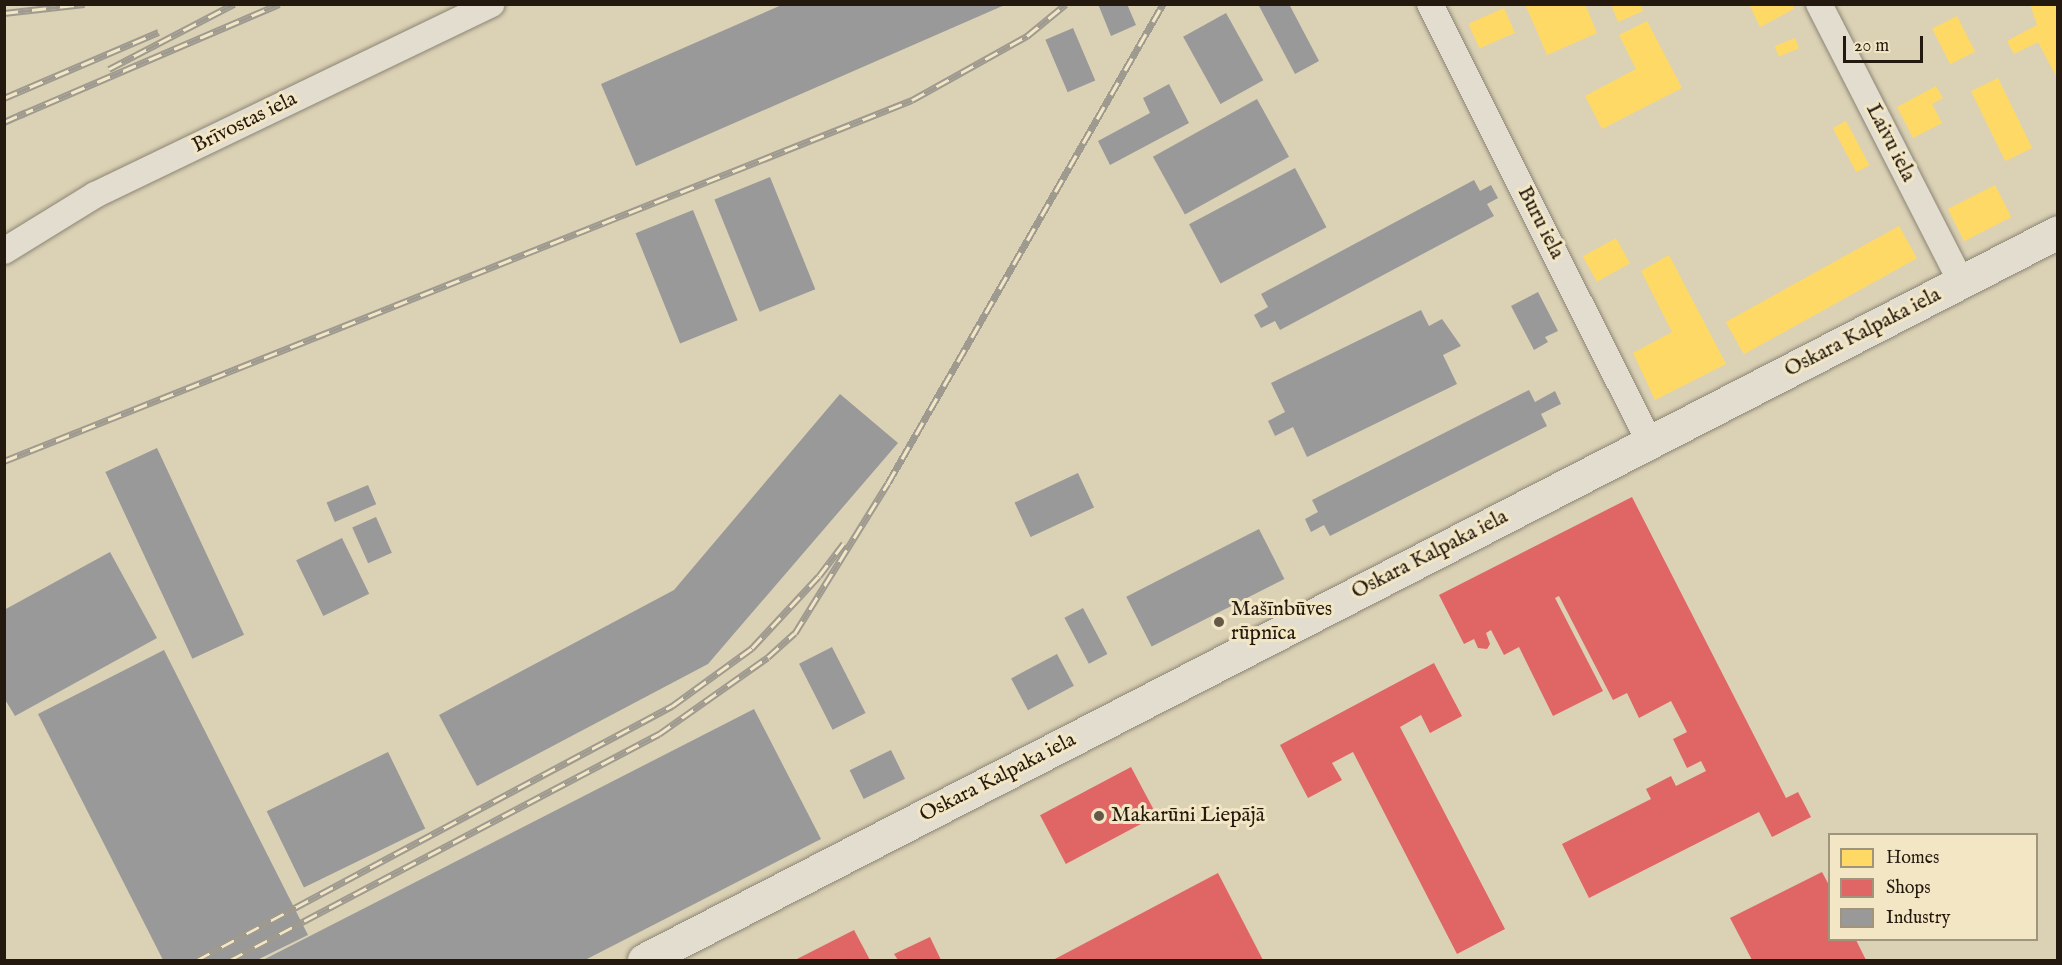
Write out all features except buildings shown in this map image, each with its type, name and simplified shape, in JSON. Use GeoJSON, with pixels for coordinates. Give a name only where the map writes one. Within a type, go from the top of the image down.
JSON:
{"type":"FeatureCollection","features":[{"type":"Feature","properties":{"kind":"main road","name":"Oskara Kalpaka iela"},"geometry":{"type":"LineString","coordinates":[[644,960],[2058,232]]}},
{"type":"Feature","properties":{"kind":"street","name":"Brīvostas iela"},"geometry":{"type":"LineString","coordinates":[[4,251],[95,195],[491,4]]}},
{"type":"Feature","properties":{"kind":"street","name":"Buru iela"},"geometry":{"type":"LineString","coordinates":[[1430,4],[1649,442]]}},
{"type":"Feature","properties":{"kind":"street","name":"Laivu iela"},"geometry":{"type":"LineString","coordinates":[[1819,4],[1961,282]]}},
{"type":"Feature","properties":{"kind":"railway"},"geometry":{"type":"LineString","coordinates":[[4,13],[84,4]]}},
{"type":"Feature","properties":{"kind":"railway"},"geometry":{"type":"LineString","coordinates":[[109,69],[234,4]]}},
{"type":"Feature","properties":{"kind":"railway"},"geometry":{"type":"LineString","coordinates":[[20,115],[279,4]]}},
{"type":"Feature","properties":{"kind":"railway"},"geometry":{"type":"LineString","coordinates":[[4,461],[912,100],[1027,36],[1066,4]]}},
{"type":"Feature","properties":{"kind":"railway"},"geometry":{"type":"LineString","coordinates":[[230,960],[659,734],[768,657],[795,633],[888,483],[1163,4]]}},
{"type":"Feature","properties":{"kind":"railway"},"geometry":{"type":"LineString","coordinates":[[4,98],[159,32]]}},
{"type":"Feature","properties":{"kind":"railway"},"geometry":{"type":"LineString","coordinates":[[4,122],[26,112]]}},
{"type":"Feature","properties":{"kind":"railway"},"geometry":{"type":"LineString","coordinates":[[197,960],[672,706],[752,648],[819,576],[844,543]]}},
{"type":"Feature","properties":{"kind":"place","name":"Mašīnbūves rūpnīca"},"geometry":{"type":"Point","coordinates":[1219,622]}},
{"type":"Feature","properties":{"kind":"place","name":"Makarūni Liepājā"},"geometry":{"type":"Point","coordinates":[1099,816]}}]}
